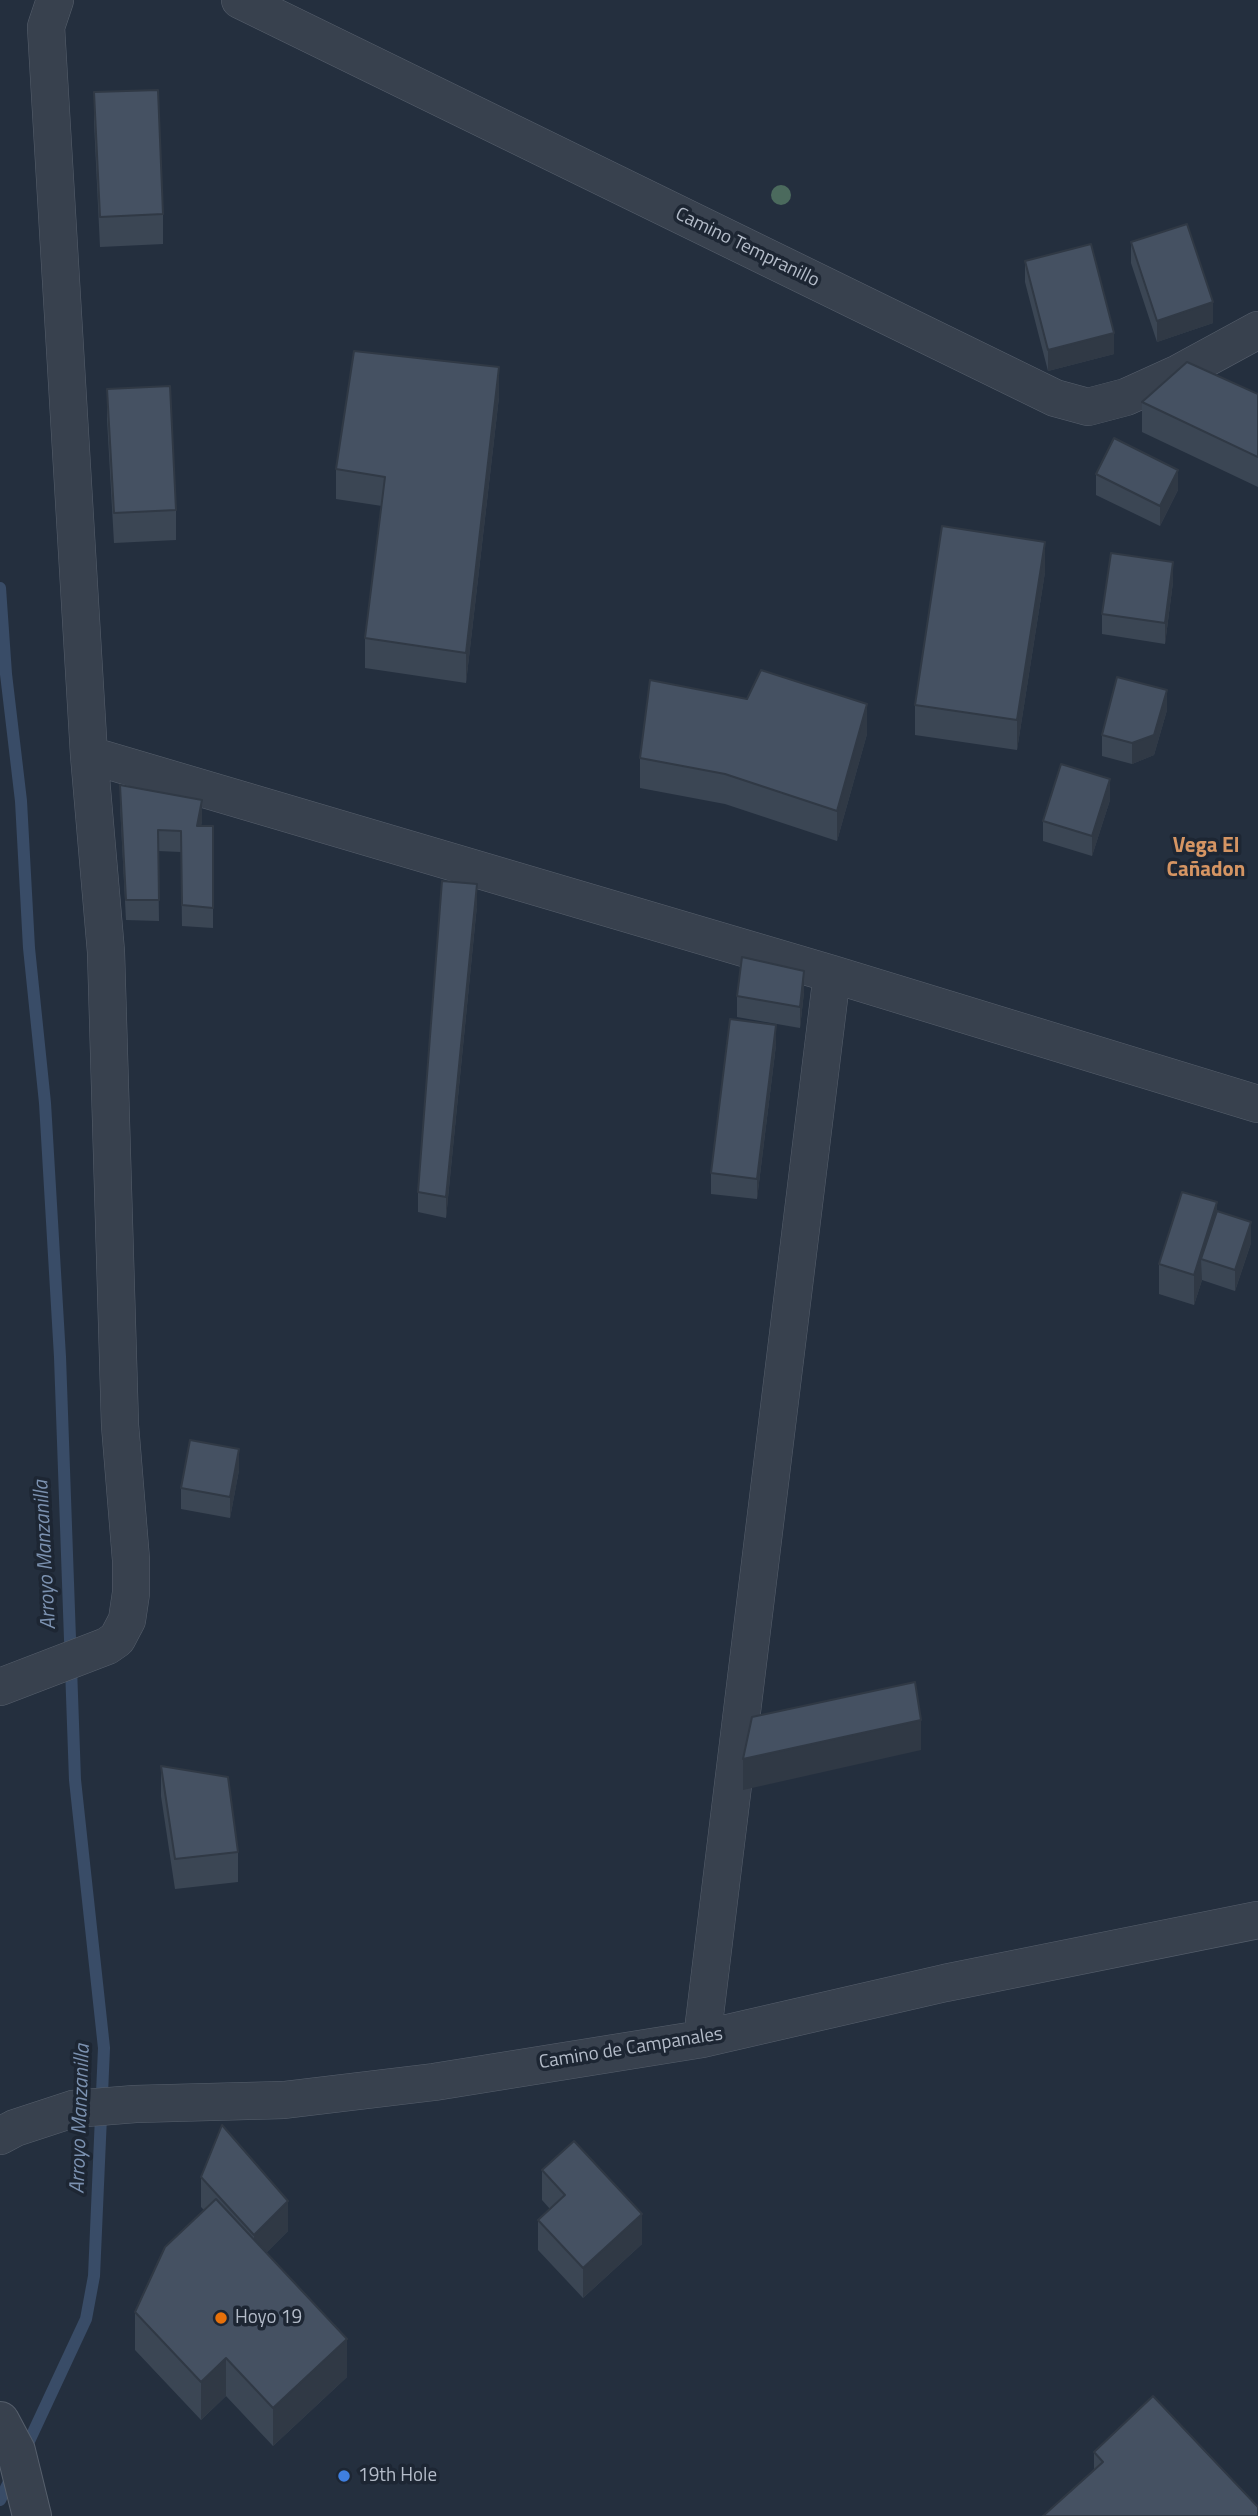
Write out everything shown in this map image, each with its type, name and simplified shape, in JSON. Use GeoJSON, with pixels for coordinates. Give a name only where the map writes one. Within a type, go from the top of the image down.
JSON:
{"type":"FeatureCollection","features":[{"type":"Feature","properties":{"kind":"street"},"geometry":{"type":"LineString","coordinates":[[0,1687],[107,1646],[117,1639],[127,1620],[131,1592],[120,1424],[106,952],[89,755],[46,27],[55,0]]}},
{"type":"Feature","properties":{"kind":"street","name":"Camino Tempranillo"},"geometry":{"type":"LineString","coordinates":[[240,0],[1055,398],[1088,407],[1126,397],[1179,373],[1258,330]]}},
{"type":"Feature","properties":{"kind":"street"},"geometry":{"type":"LineString","coordinates":[[89,755],[832,974],[1258,1104]]}},
{"type":"Feature","properties":{"kind":"street"},"geometry":{"type":"LineString","coordinates":[[702,2039],[832,974]]}},
{"type":"Feature","properties":{"kind":"street","name":"Camino de Campanales"},"geometry":{"type":"LineString","coordinates":[[0,2136],[15,2128],[74,2109],[284,2099],[434,2082],[702,2039],[945,1983],[1258,1920]]}},
{"type":"Feature","properties":{"kind":"street"},"geometry":{"type":"LineString","coordinates":[[8,2436],[32,2515]]}},
{"type":"Feature","properties":{"kind":"building"},"geometry":{"type":"Polygon","coordinates":[[[158,90],[163,214],[100,217],[94,92],[158,90]]]}},
{"type":"Feature","properties":{"kind":"building"},"geometry":{"type":"Polygon","coordinates":[[[1187,224],[1213,302],[1157,321],[1131,242],[1187,224]]]}},
{"type":"Feature","properties":{"kind":"building"},"geometry":{"type":"Polygon","coordinates":[[[1091,244],[1114,333],[1048,350],[1025,261],[1091,244]]]}},
{"type":"Feature","properties":{"kind":"building"},"geometry":{"type":"Polygon","coordinates":[[[354,351],[499,367],[466,653],[365,638],[385,477],[336,469],[354,351]]]}},
{"type":"Feature","properties":{"kind":"building"},"geometry":{"type":"Polygon","coordinates":[[[1187,362],[1258,394],[1258,457],[1142,402],[1187,362]]]}},
{"type":"Feature","properties":{"kind":"building"},"geometry":{"type":"Polygon","coordinates":[[[170,386],[176,510],[114,513],[107,389],[170,386]]]}},
{"type":"Feature","properties":{"kind":"building"},"geometry":{"type":"Polygon","coordinates":[[[1114,438],[1178,470],[1160,506],[1096,474],[1114,438]]]}},
{"type":"Feature","properties":{"kind":"building"},"geometry":{"type":"Polygon","coordinates":[[[942,526],[1045,542],[1017,720],[915,705],[942,526]]]}},
{"type":"Feature","properties":{"kind":"building"},"geometry":{"type":"Polygon","coordinates":[[[1111,553],[1173,562],[1165,623],[1102,614],[1111,553]]]}},
{"type":"Feature","properties":{"kind":"building"},"geometry":{"type":"Polygon","coordinates":[[[761,670],[867,704],[837,811],[725,774],[640,758],[650,680],[747,699],[761,670]]]}},
{"type":"Feature","properties":{"kind":"building"},"geometry":{"type":"Polygon","coordinates":[[[1117,677],[1167,690],[1154,735],[1132,743],[1102,735],[1117,677]]]}},
{"type":"Feature","properties":{"kind":"building"},"geometry":{"type":"Polygon","coordinates":[[[1061,764],[1110,779],[1092,836],[1043,821],[1061,764]]]}},
{"type":"Feature","properties":{"kind":"building"},"geometry":{"type":"Polygon","coordinates":[[[120,785],[202,800],[197,826],[213,826],[213,908],[182,905],[181,831],[158,830],[159,900],[126,900],[120,785]]]}},
{"type":"Feature","properties":{"kind":"building"},"geometry":{"type":"Polygon","coordinates":[[[442,881],[477,884],[446,1197],[418,1192],[442,881]]]}},
{"type":"Feature","properties":{"kind":"building"},"geometry":{"type":"Polygon","coordinates":[[[742,957],[804,971],[800,1007],[737,996],[742,957]]]}},
{"type":"Feature","properties":{"kind":"building"},"geometry":{"type":"Polygon","coordinates":[[[730,1019],[776,1025],[757,1179],[711,1173],[730,1019]]]}},
{"type":"Feature","properties":{"kind":"building"},"geometry":{"type":"Polygon","coordinates":[[[1182,1192],[1217,1202],[1194,1275],[1159,1264],[1182,1192]]]}},
{"type":"Feature","properties":{"kind":"building"},"geometry":{"type":"Polygon","coordinates":[[[1217,1211],[1251,1222],[1235,1270],[1201,1259],[1217,1211]]]}},
{"type":"Feature","properties":{"kind":"building"},"geometry":{"type":"Polygon","coordinates":[[[190,1440],[239,1449],[230,1497],[181,1488],[190,1440]]]}},
{"type":"Feature","properties":{"kind":"building"},"geometry":{"type":"Polygon","coordinates":[[[915,1682],[921,1720],[743,1759],[752,1717],[915,1682]]]}},
{"type":"Feature","properties":{"kind":"building"},"geometry":{"type":"Polygon","coordinates":[[[161,1766],[228,1777],[238,1852],[175,1859],[161,1766]]]}},
{"type":"Feature","properties":{"kind":"building"},"geometry":{"type":"Polygon","coordinates":[[[222,2125],[288,2201],[254,2235],[201,2177],[222,2125]]]}},
{"type":"Feature","properties":{"kind":"building"},"geometry":{"type":"Polygon","coordinates":[[[574,2141],[642,2214],[583,2268],[538,2220],[565,2195],[542,2170],[574,2141]]]}},
{"type":"Feature","properties":{"kind":"building","name":"Hoyo 19"},"geometry":{"type":"Polygon","coordinates":[[[216,2199],[347,2339],[273,2408],[226,2358],[201,2382],[135,2312],[165,2247],[216,2199]]]}},
{"type":"Feature","properties":{"kind":"building"},"geometry":{"type":"Polygon","coordinates":[[[1153,2396],[1258,2507],[1258,2516],[1043,2516],[1103,2462],[1094,2452],[1153,2396]]]}},
{"type":"Feature","properties":{"kind":"waterway","name":"Arroyo Manzanilla"},"geometry":{"type":"LineString","coordinates":[[0,588],[6,674],[21,801],[29,948],[45,1103],[60,1357],[75,1780],[104,2048],[94,2276],[86,2319],[24,2452]]}},
{"type":"Feature","properties":{"kind":"waterway","name":"Arroyo Manzanilla"},"geometry":{"type":"LineString","coordinates":[[0,2500],[13,2474]]}},
{"type":"Feature","properties":{"kind":"place","name":"Hoyo 19"},"geometry":{"type":"Point","coordinates":[221,2318]}},
{"type":"Feature","properties":{"kind":"place","name":"19th Hole"},"geometry":{"type":"Point","coordinates":[344,2476]}},
{"type":"Feature","properties":{"kind":"district","name":"Vega El Cañadon"},"geometry":{"type":"Point","coordinates":[1206,859]}}]}
